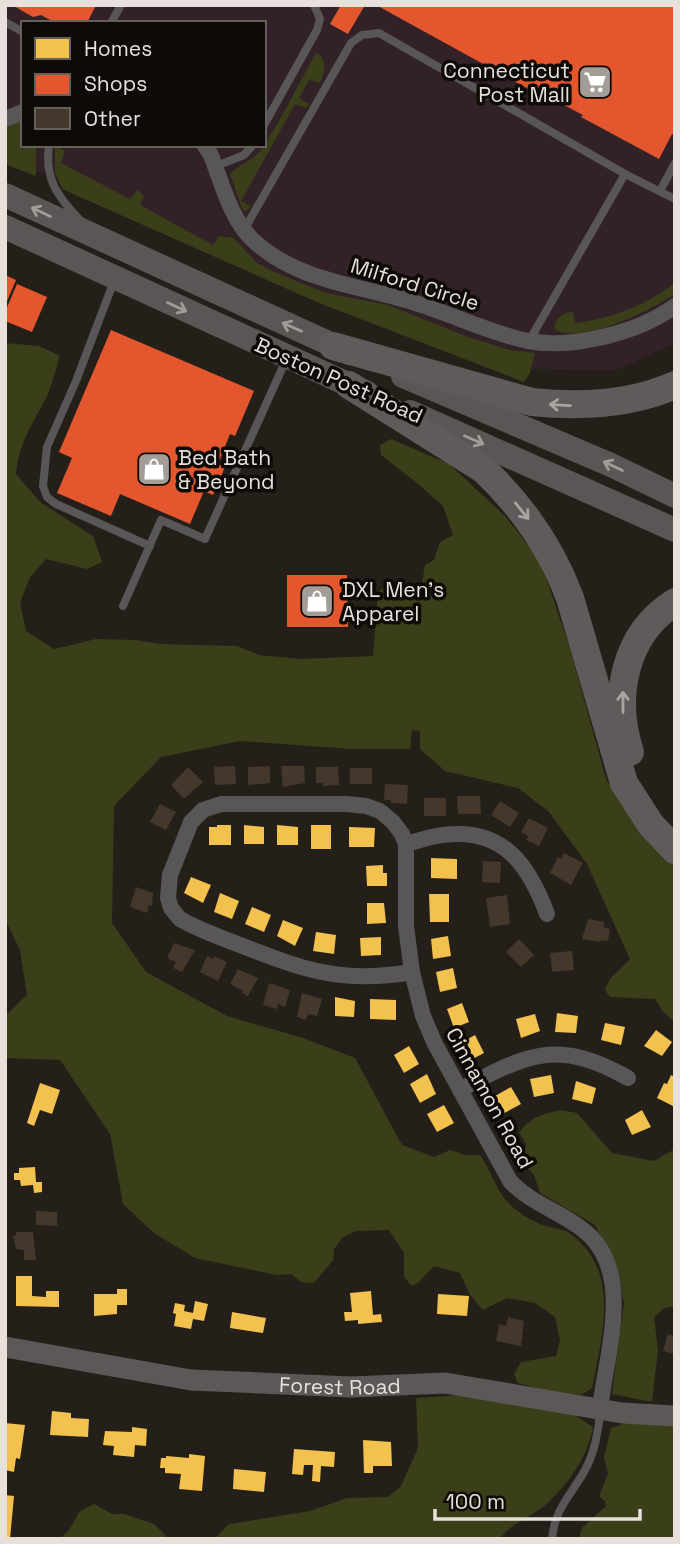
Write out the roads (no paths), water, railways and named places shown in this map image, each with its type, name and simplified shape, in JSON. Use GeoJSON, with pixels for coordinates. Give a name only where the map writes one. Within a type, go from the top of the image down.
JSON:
{"type":"FeatureCollection","features":[{"type":"Feature","properties":{"kind":"highway"},"geometry":{"type":"LineString","coordinates":[[333,346],[542,403],[563,406],[604,404],[662,391],[675,385]]}},
{"type":"Feature","properties":{"kind":"highway"},"geometry":{"type":"LineString","coordinates":[[349,385],[484,470],[536,528],[561,573],[570,598],[624,783],[651,825],[675,850]]}},
{"type":"Feature","properties":{"kind":"highway"},"geometry":{"type":"LineString","coordinates":[[675,602],[654,617],[635,644],[625,672],[621,702],[626,741],[637,775],[657,810],[675,829]]}},
{"type":"Feature","properties":{"kind":"main road","name":"Boston Post Road"},"geometry":{"type":"LineString","coordinates":[[5,195],[333,346],[611,465],[675,496]]}},
{"type":"Feature","properties":{"kind":"main road","name":"Boston Post Road"},"geometry":{"type":"LineString","coordinates":[[5,227],[287,358],[675,530]]}},
{"type":"Feature","properties":{"kind":"main road","name":"Forest Road"},"geometry":{"type":"LineString","coordinates":[[5,1347],[191,1380],[351,1387],[444,1383],[622,1413],[675,1416]]}},
{"type":"Feature","properties":{"kind":"street","name":"Milford Circle"},"geometry":{"type":"LineString","coordinates":[[205,147],[244,230],[275,258],[311,276],[404,299],[529,341],[569,342],[602,337],[632,328],[675,306]]}},
{"type":"Feature","properties":{"kind":"street"},"geometry":{"type":"LineString","coordinates":[[412,972],[337,976],[300,968],[186,923],[173,913],[167,893],[170,875],[191,822],[203,810],[221,804],[347,803],[366,806],[380,811],[393,822],[406,844],[451,834],[467,835],[499,845],[529,872],[547,914]]}},
{"type":"Feature","properties":{"kind":"street","name":"Cinnamon Road"},"geometry":{"type":"LineString","coordinates":[[406,844],[407,926],[412,972],[423,1016],[435,1044],[510,1181],[526,1196],[581,1228],[592,1237],[605,1257],[615,1308],[600,1409]]}},
{"type":"Feature","properties":{"kind":"street"},"geometry":{"type":"LineString","coordinates":[[460,1090],[516,1061],[550,1054],[568,1054],[590,1060],[628,1078]]}},
{"type":"Feature","properties":{"kind":"lane"},"geometry":{"type":"LineString","coordinates":[[112,21],[121,5]]}},
{"type":"Feature","properties":{"kind":"lane"},"geometry":{"type":"LineString","coordinates":[[266,121],[317,30],[320,19],[314,5]]}},
{"type":"Feature","properties":{"kind":"lane"},"geometry":{"type":"LineString","coordinates":[[5,22],[21,31]]}},
{"type":"Feature","properties":{"kind":"lane"},"geometry":{"type":"LineString","coordinates":[[244,230],[351,43],[362,35],[379,33],[625,174],[675,199]]}},
{"type":"Feature","properties":{"kind":"lane"},"geometry":{"type":"LineString","coordinates":[[49,147],[48,175],[57,193],[78,219],[108,244]]}},
{"type":"Feature","properties":{"kind":"lane"},"geometry":{"type":"LineString","coordinates":[[216,166],[244,155],[251,147]]}},
{"type":"Feature","properties":{"kind":"lane"},"geometry":{"type":"LineString","coordinates":[[660,191],[675,163]]}},
{"type":"Feature","properties":{"kind":"lane"},"geometry":{"type":"LineString","coordinates":[[529,341],[625,174]]}},
{"type":"Feature","properties":{"kind":"lane"},"geometry":{"type":"LineString","coordinates":[[115,278],[76,382],[47,447],[43,486],[47,497],[56,504],[150,545]]}},
{"type":"Feature","properties":{"kind":"lane"},"geometry":{"type":"LineString","coordinates":[[123,606],[161,520],[205,539],[287,358]]}},
{"type":"Feature","properties":{"kind":"lane"},"geometry":{"type":"LineString","coordinates":[[552,1539],[558,1511],[586,1469],[599,1426],[600,1409]]}},
{"type":"Feature","properties":{"kind":"place","name":"Connecticut Post Mall"},"geometry":{"type":"Point","coordinates":[595,82]}},
{"type":"Feature","properties":{"kind":"place","name":"Bed Bath & Beyond"},"geometry":{"type":"Point","coordinates":[154,469]}},
{"type":"Feature","properties":{"kind":"place","name":"DXL Men's Apparel"},"geometry":{"type":"Point","coordinates":[317,601]}}]}
